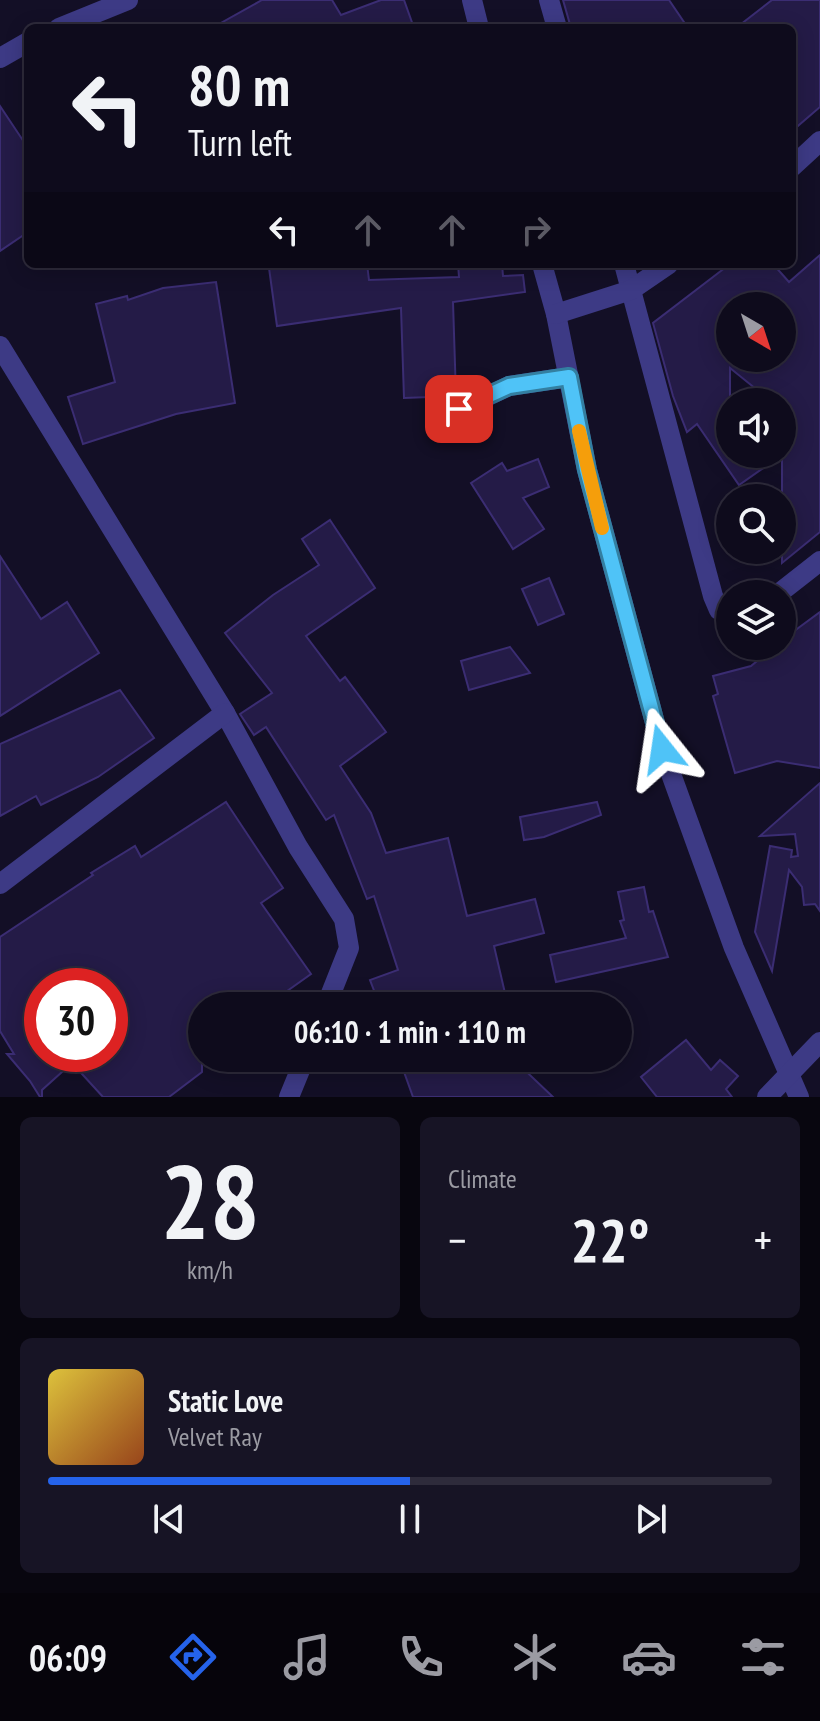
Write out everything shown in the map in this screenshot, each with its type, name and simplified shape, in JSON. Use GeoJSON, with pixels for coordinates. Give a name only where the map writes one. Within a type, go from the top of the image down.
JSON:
{"type":"FeatureCollection","features":[{"type":"Feature","properties":{"kind":"street"},"geometry":{"type":"LineString","coordinates":[[69,24],[128,0]]}},
{"type":"Feature","properties":{"kind":"street"},"geometry":{"type":"LineString","coordinates":[[472,0],[478,24]]}},
{"type":"Feature","properties":{"kind":"street"},"geometry":{"type":"LineString","coordinates":[[549,0],[556,24]]}},
{"type":"Feature","properties":{"kind":"street"},"geometry":{"type":"LineString","coordinates":[[0,58],[24,44]]}},
{"type":"Feature","properties":{"kind":"street"},"geometry":{"type":"LineString","coordinates":[[796,163],[820,141]]}},
{"type":"Feature","properties":{"kind":"street"},"geometry":{"type":"LineString","coordinates":[[543,268],[556,314],[587,470],[662,749],[734,948],[799,1097]]}},
{"type":"Feature","properties":{"kind":"street"},"geometry":{"type":"LineString","coordinates":[[625,268],[716,603]]}},
{"type":"Feature","properties":{"kind":"street"},"geometry":{"type":"LineString","coordinates":[[556,314],[631,290],[663,268]]}},
{"type":"Feature","properties":{"kind":"street"},"geometry":{"type":"LineString","coordinates":[[0,346],[225,713],[298,847],[344,919],[349,948],[332,992]]}},
{"type":"Feature","properties":{"kind":"street"},"geometry":{"type":"LineString","coordinates":[[442,418],[509,386],[569,377]]}},
{"type":"Feature","properties":{"kind":"street"},"geometry":{"type":"LineString","coordinates":[[796,580],[820,561]]}},
{"type":"Feature","properties":{"kind":"street"},"geometry":{"type":"LineString","coordinates":[[0,884],[225,713]]}},
{"type":"Feature","properties":{"kind":"street"},"geometry":{"type":"LineString","coordinates":[[767,1097],[820,1042]]}},
{"type":"Feature","properties":{"kind":"street"},"geometry":{"type":"LineString","coordinates":[[289,1097],[299,1072]]}},
{"type":"Feature","properties":{"kind":"building"},"geometry":{"type":"Polygon","coordinates":[[[262,0],[332,0],[341,15],[381,0],[404,0],[413,24],[219,24],[262,0]]]}},
{"type":"Feature","properties":{"kind":"building"},"geometry":{"type":"Polygon","coordinates":[[[563,0],[669,0],[685,24],[570,24],[563,0]]]}},
{"type":"Feature","properties":{"kind":"building"},"geometry":{"type":"Polygon","coordinates":[[[772,0],[820,0],[820,107],[796,128],[796,24],[741,24],[772,0]]]}},
{"type":"Feature","properties":{"kind":"building"},"geometry":{"type":"Polygon","coordinates":[[[0,106],[24,142],[24,235],[0,251],[0,106]]]}},
{"type":"Feature","properties":{"kind":"building"},"geometry":{"type":"Polygon","coordinates":[[[820,255],[820,532],[796,552],[796,484],[782,484],[782,468],[796,468],[796,388],[755,388],[735,372],[796,372],[796,292],[716,292],[716,372],[730,372],[730,388],[716,388],[716,452],[697,424],[687,432],[673,396],[653,323],[725,268],[777,268],[789,282],[820,255]]]}},
{"type":"Feature","properties":{"kind":"building"},"geometry":{"type":"Polygon","coordinates":[[[269,268],[368,268],[369,280],[459,277],[458,268],[502,268],[503,276],[523,275],[525,292],[453,302],[456,396],[404,398],[401,308],[277,326],[269,268]]]}},
{"type":"Feature","properties":{"kind":"building"},"geometry":{"type":"Polygon","coordinates":[[[216,282],[235,403],[176,414],[83,444],[68,397],[115,382],[96,304],[127,296],[128,300],[163,288],[216,282]]]}},
{"type":"Feature","properties":{"kind":"building"},"geometry":{"type":"Polygon","coordinates":[[[538,459],[549,487],[523,498],[544,529],[513,549],[471,483],[502,463],[507,471],[538,459]]]}},
{"type":"Feature","properties":{"kind":"building"},"geometry":{"type":"Polygon","coordinates":[[[727,468],[763,468],[740,484],[727,468]]]}},
{"type":"Feature","properties":{"kind":"building"},"geometry":{"type":"Polygon","coordinates":[[[330,520],[375,588],[306,636],[340,681],[345,677],[386,732],[340,766],[371,813],[386,853],[448,838],[467,916],[535,899],[544,933],[494,946],[505,992],[375,992],[370,980],[398,970],[374,896],[367,899],[334,815],[326,820],[266,727],[254,735],[240,714],[272,693],[225,633],[273,595],[319,565],[302,539],[330,520]]]}},
{"type":"Feature","properties":{"kind":"building"},"geometry":{"type":"Polygon","coordinates":[[[0,556],[41,619],[67,602],[99,653],[0,716],[0,556]]]}},
{"type":"Feature","properties":{"kind":"building"},"geometry":{"type":"Polygon","coordinates":[[[549,578],[564,614],[538,625],[522,589],[549,578]]]}},
{"type":"Feature","properties":{"kind":"building"},"geometry":{"type":"Polygon","coordinates":[[[820,612],[820,768],[777,761],[735,773],[713,696],[718,694],[713,676],[751,666],[758,660],[796,660],[796,630],[820,612]]]}},
{"type":"Feature","properties":{"kind":"building"},"geometry":{"type":"Polygon","coordinates":[[[510,647],[530,673],[469,690],[461,661],[510,647]]]}},
{"type":"Feature","properties":{"kind":"building"},"geometry":{"type":"Polygon","coordinates":[[[120,690],[154,738],[98,777],[41,805],[36,796],[0,816],[0,744],[120,690]]]}},
{"type":"Feature","properties":{"kind":"building"},"geometry":{"type":"Polygon","coordinates":[[[820,783],[820,911],[815,904],[804,905],[802,887],[789,870],[772,971],[755,932],[770,846],[792,850],[791,857],[798,856],[795,834],[760,836],[820,783]]]}},
{"type":"Feature","properties":{"kind":"building"},"geometry":{"type":"Polygon","coordinates":[[[226,802],[283,888],[261,903],[311,974],[286,992],[188,992],[188,1072],[202,1072],[169,1097],[103,1097],[80,1072],[128,1072],[128,968],[24,968],[24,1072],[62,1072],[42,1090],[40,1097],[7,1054],[14,1054],[0,1031],[0,937],[135,846],[141,857],[226,802]]]}},
{"type":"Feature","properties":{"kind":"building"},"geometry":{"type":"Polygon","coordinates":[[[597,802],[601,815],[544,837],[524,840],[520,817],[597,802]]]}},
{"type":"Feature","properties":{"kind":"building"},"geometry":{"type":"Polygon","coordinates":[[[644,887],[649,912],[653,911],[668,957],[556,982],[550,955],[626,938],[620,921],[624,920],[618,892],[644,887]]]}},
{"type":"Feature","properties":{"kind":"building"},"geometry":{"type":"Polygon","coordinates":[[[686,1040],[711,1070],[720,1060],[738,1076],[726,1089],[732,1097],[657,1097],[641,1077],[686,1040]]]}},
{"type":"Feature","properties":{"kind":"building"},"geometry":{"type":"Polygon","coordinates":[[[404,1072],[527,1072],[553,1097],[413,1097],[404,1072]]]}},
{"type":"Feature","properties":{"kind":"slow traffic"},"geometry":{"type":"LineString","coordinates":[[579,431],[602,528]]}},
{"type":"Feature","properties":{"kind":"route"},"geometry":{"type":"LineString","coordinates":[[459,409],[509,386],[569,377],[587,470],[662,749]]}}]}
